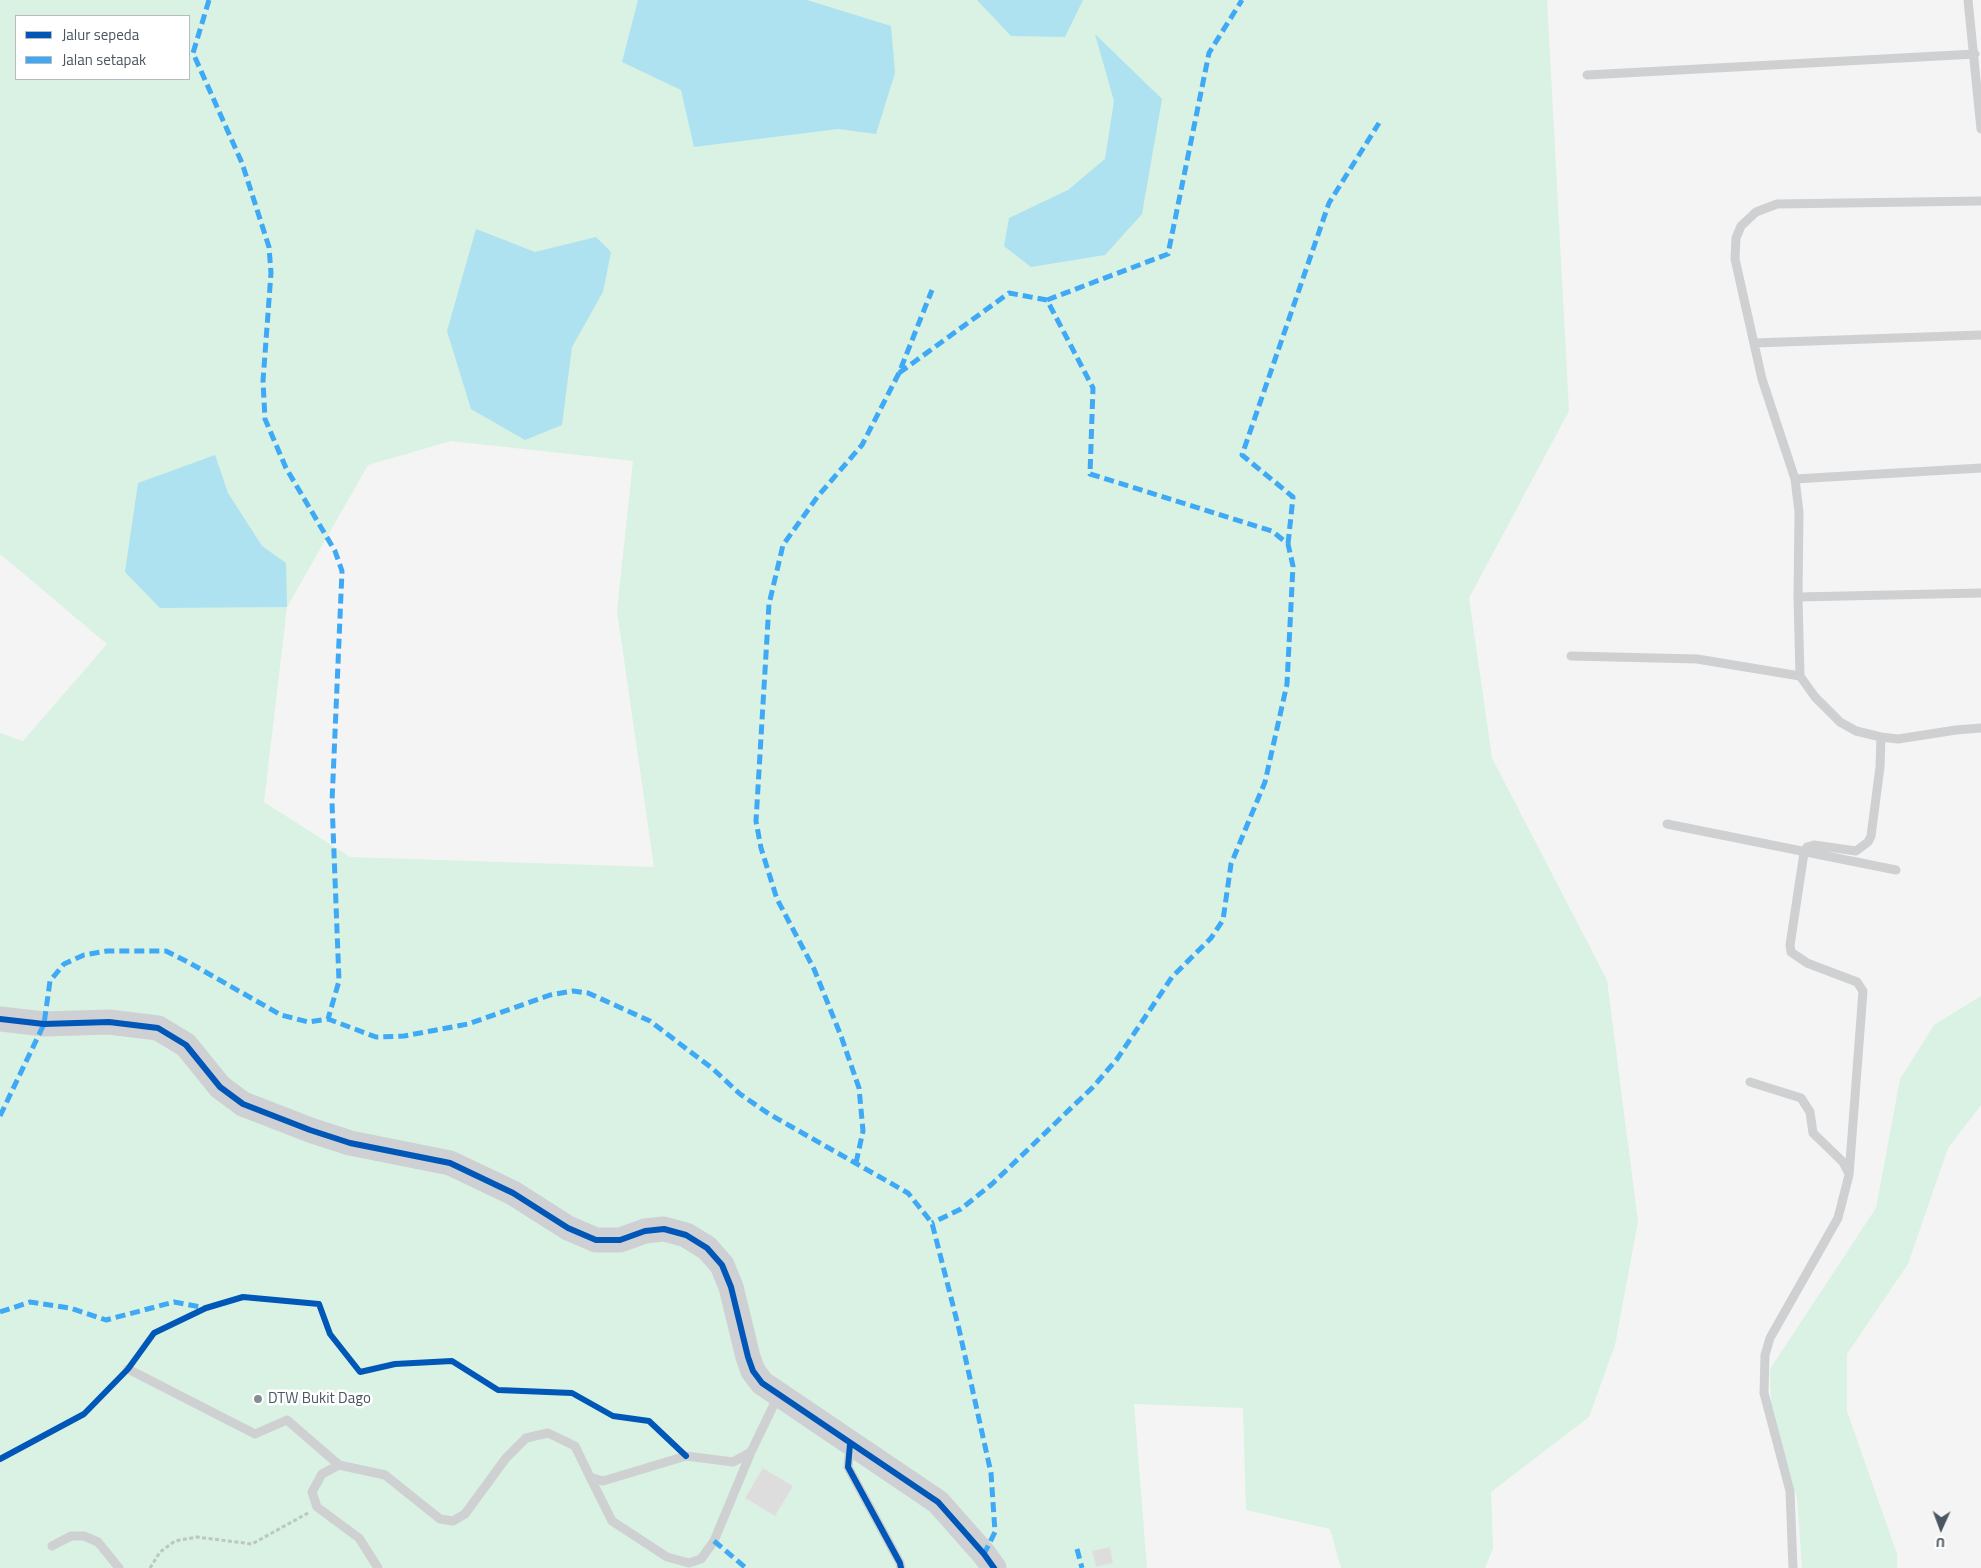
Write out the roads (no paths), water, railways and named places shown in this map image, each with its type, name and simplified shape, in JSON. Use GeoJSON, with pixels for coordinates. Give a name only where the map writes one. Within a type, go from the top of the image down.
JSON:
{"type":"FeatureCollection","features":[{"type":"Feature","properties":{"kind":"street"},"geometry":{"type":"LineString","coordinates":[[0,1019],[44,1024],[109,1022],[158,1028],[186,1045],[220,1087],[243,1104],[350,1143],[450,1163],[513,1193],[568,1228],[596,1240],[620,1240],[645,1231],[664,1229],[686,1235],[707,1248],[722,1265],[731,1287],[748,1357],[753,1371],[762,1383],[938,1502],[994,1568]]}},
{"type":"Feature","properties":{"kind":"lane"},"geometry":{"type":"LineString","coordinates":[[1968,0],[1975,54],[1981,128]]}},
{"type":"Feature","properties":{"kind":"lane"},"geometry":{"type":"LineString","coordinates":[[1587,74],[1975,54]]}},
{"type":"Feature","properties":{"kind":"lane"},"geometry":{"type":"LineString","coordinates":[[1981,201],[1777,204],[1756,212],[1741,226],[1736,238],[1735,259],[1762,379],[1794,479],[1798,512],[1800,676],[1815,697],[1840,722],[1856,731],[1880,738],[1898,739],[1981,728]]}},
{"type":"Feature","properties":{"kind":"lane"},"geometry":{"type":"LineString","coordinates":[[1754,343],[1981,335]]}},
{"type":"Feature","properties":{"kind":"lane"},"geometry":{"type":"LineString","coordinates":[[1794,479],[1981,468]]}},
{"type":"Feature","properties":{"kind":"lane"},"geometry":{"type":"LineString","coordinates":[[1798,596],[1981,593]]}},
{"type":"Feature","properties":{"kind":"lane"},"geometry":{"type":"LineString","coordinates":[[1571,656],[1698,659],[1800,676]]}},
{"type":"Feature","properties":{"kind":"lane"},"geometry":{"type":"LineString","coordinates":[[1793,1568],[1790,1492],[1764,1393],[1765,1355],[1770,1338],[1838,1218],[1849,1175],[1863,991],[1857,982],[1807,963],[1791,952],[1790,945],[1804,853],[1807,847],[1814,845],[1856,851],[1868,842],[1871,836],[1880,767],[1880,738]]}},
{"type":"Feature","properties":{"kind":"lane"},"geometry":{"type":"LineString","coordinates":[[1667,824],[1896,870]]}},
{"type":"Feature","properties":{"kind":"lane"},"geometry":{"type":"LineString","coordinates":[[1750,1082],[1801,1098],[1810,1112],[1813,1132],[1843,1162],[1849,1175]]}},
{"type":"Feature","properties":{"kind":"lane"},"geometry":{"type":"LineString","coordinates":[[128,1369],[255,1434],[287,1420],[339,1465],[385,1476],[440,1519],[453,1521],[465,1514],[506,1458],[526,1438],[548,1433],[575,1446],[612,1521],[667,1557],[689,1563],[701,1559],[714,1542],[751,1452],[778,1395]]}},
{"type":"Feature","properties":{"kind":"lane"},"geometry":{"type":"LineString","coordinates":[[850,1444],[848,1466],[901,1568]]}},
{"type":"Feature","properties":{"kind":"lane"},"geometry":{"type":"LineString","coordinates":[[590,1477],[603,1481],[686,1456],[733,1462],[751,1452]]}},
{"type":"Feature","properties":{"kind":"lane"},"geometry":{"type":"LineString","coordinates":[[339,1465],[322,1474],[315,1486],[312,1492],[317,1507],[359,1538],[378,1568]]}},
{"type":"Feature","properties":{"kind":"lane"},"geometry":{"type":"LineString","coordinates":[[52,1546],[71,1536],[84,1536],[98,1542],[119,1568]]}},
{"type":"Feature","properties":{"kind":"water"},"geometry":{"type":"Polygon","coordinates":[[[638,0],[807,0],[891,26],[895,73],[876,134],[838,129],[694,147],[681,90],[622,62],[638,0]]]}},
{"type":"Feature","properties":{"kind":"water"},"geometry":{"type":"Polygon","coordinates":[[[977,0],[1083,0],[1065,37],[1011,36],[977,0]]]}},
{"type":"Feature","properties":{"kind":"water"},"geometry":{"type":"Polygon","coordinates":[[[1095,34],[1162,99],[1142,214],[1105,255],[1031,267],[1004,246],[1009,218],[1068,190],[1105,159],[1114,101],[1095,34]]]}},
{"type":"Feature","properties":{"kind":"water"},"geometry":{"type":"Polygon","coordinates":[[[476,229],[535,252],[596,237],[611,252],[603,292],[572,347],[562,425],[525,440],[471,409],[447,331],[476,229]]]}},
{"type":"Feature","properties":{"kind":"water"},"geometry":{"type":"Polygon","coordinates":[[[215,455],[228,493],[262,546],[286,563],[287,607],[160,608],[125,572],[138,483],[215,455]]]}},
{"type":"Feature","properties":{"kind":"place","name":"DTW Bukit Dago"},"geometry":{"type":"Point","coordinates":[258,1399]}}]}
